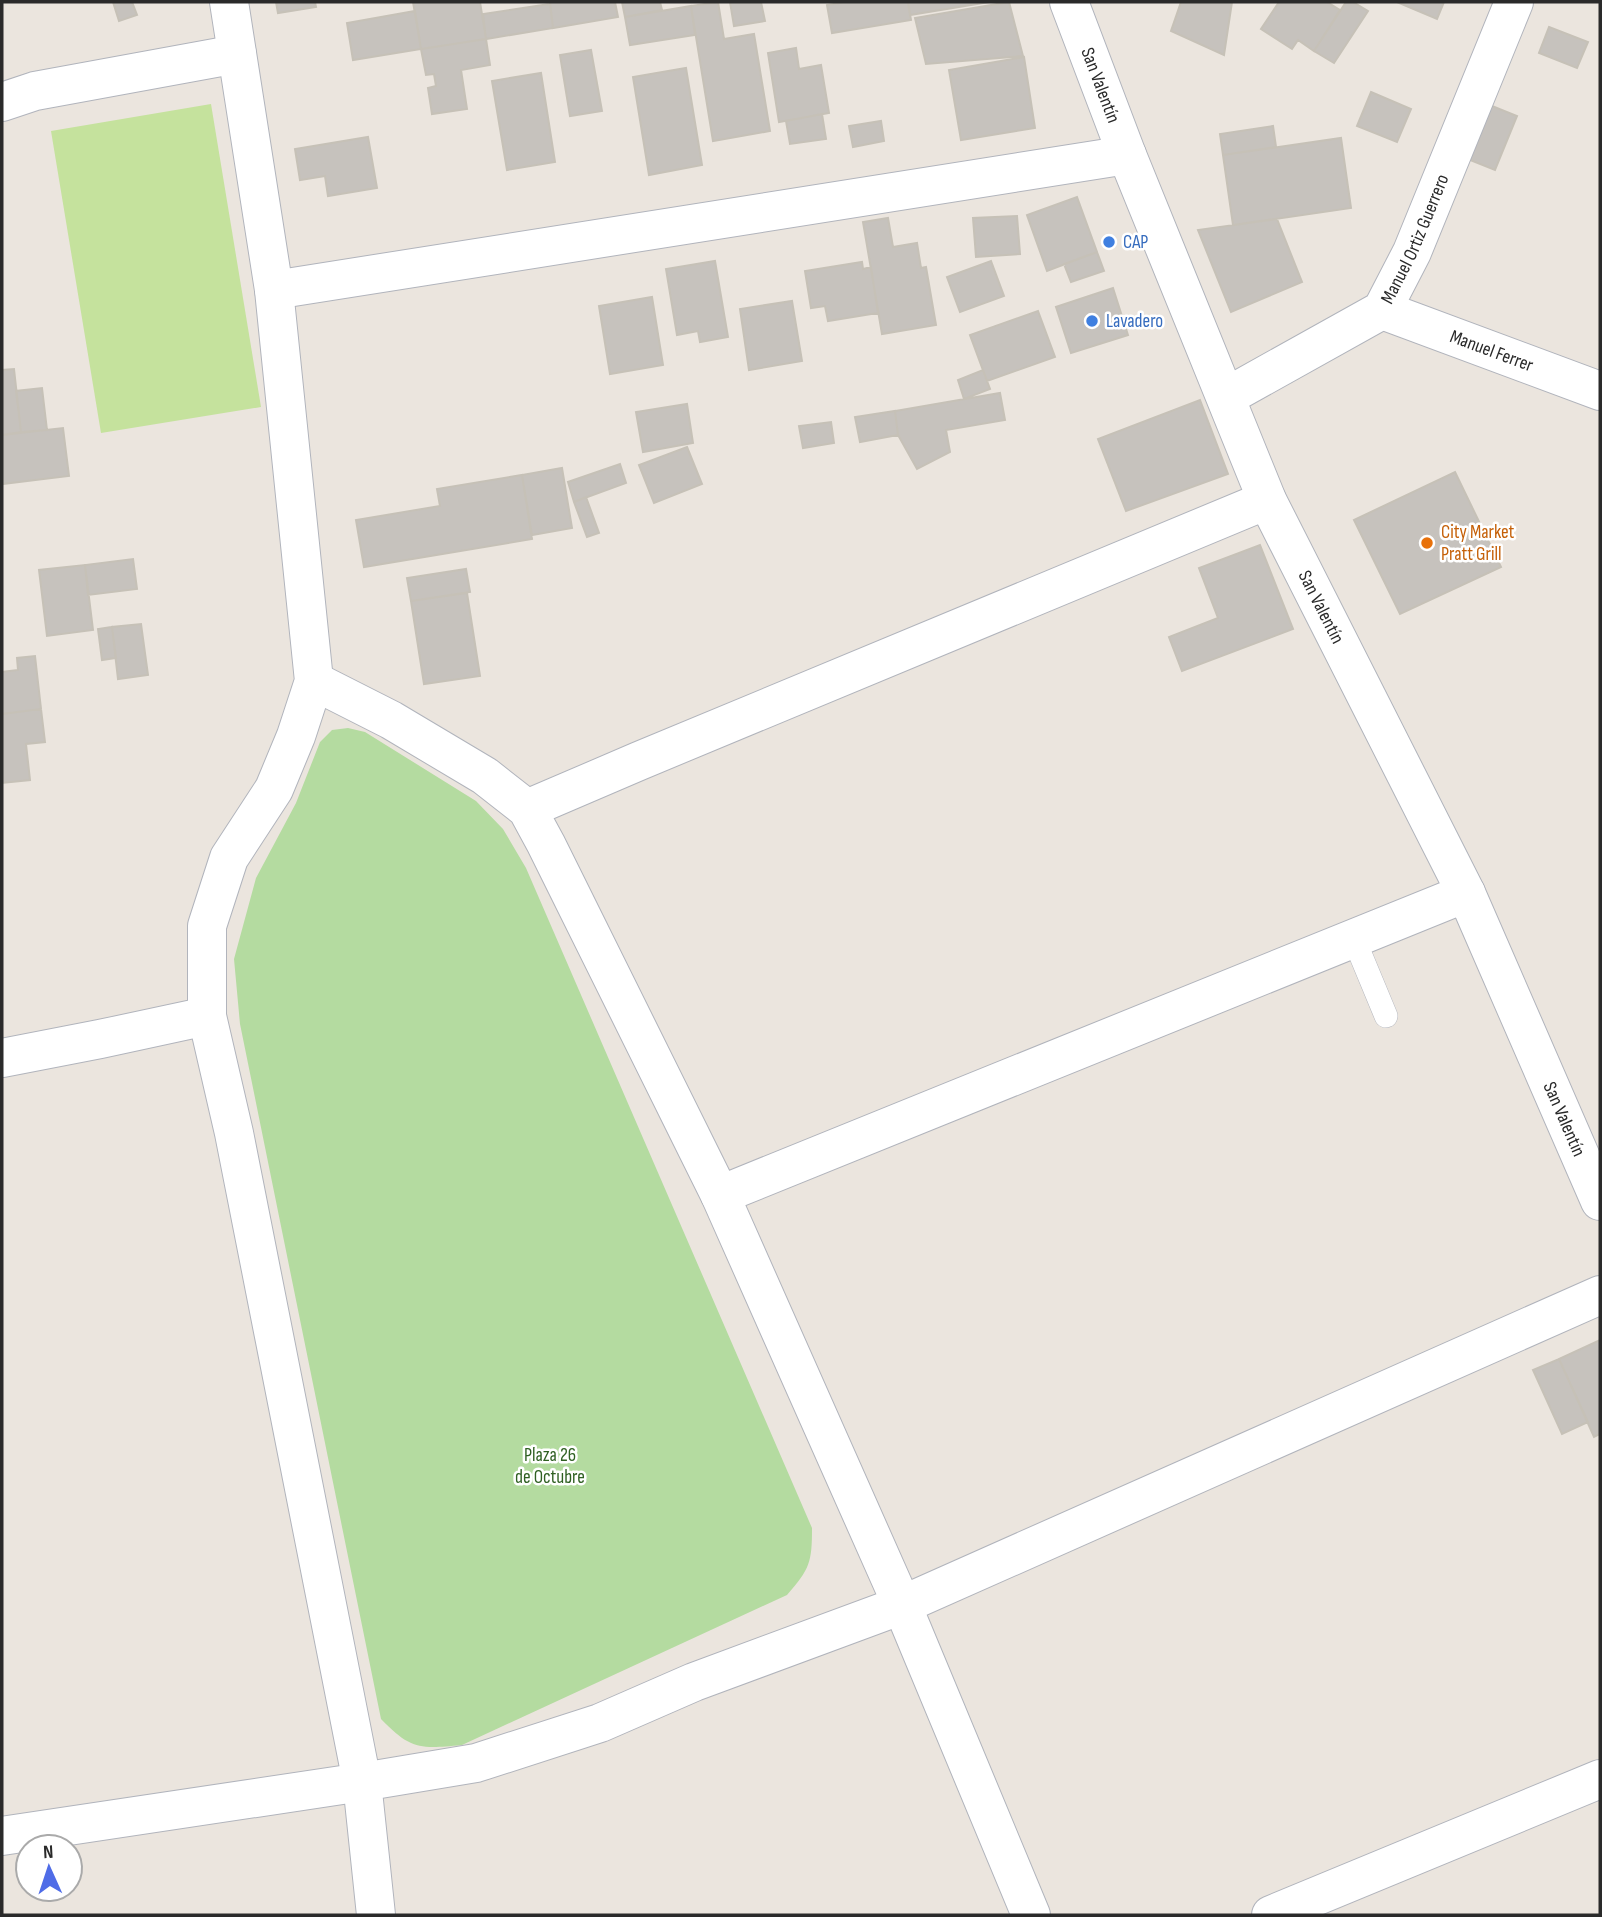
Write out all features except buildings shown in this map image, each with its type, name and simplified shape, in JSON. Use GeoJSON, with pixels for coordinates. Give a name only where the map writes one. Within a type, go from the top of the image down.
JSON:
{"type":"FeatureCollection","features":[{"type":"Feature","properties":{"kind":"street"},"geometry":{"type":"LineString","coordinates":[[229,2],[274,290],[314,681],[296,736],[274,789],[229,858],[207,926],[208,1016],[234,1133],[362,1783],[376,1915]]}},
{"type":"Feature","properties":{"kind":"street","name":"San Valentín"},"geometry":{"type":"LineString","coordinates":[[1069,2],[1127,155],[1267,500],[1466,893],[1598,1191]]}},
{"type":"Feature","properties":{"kind":"street","name":"Manuel Ortiz Guerrero"},"geometry":{"type":"LineString","coordinates":[[1226,397],[1382,310],[1412,253],[1514,2]]}},
{"type":"Feature","properties":{"kind":"street"},"geometry":{"type":"LineString","coordinates":[[2,102],[35,91],[236,54]]}},
{"type":"Feature","properties":{"kind":"street"},"geometry":{"type":"LineString","coordinates":[[274,290],[1127,155]]}},
{"type":"Feature","properties":{"kind":"street","name":"Manuel Ferrer"},"geometry":{"type":"LineString","coordinates":[[1382,310],[1600,391]]}},
{"type":"Feature","properties":{"kind":"street"},"geometry":{"type":"LineString","coordinates":[[527,809],[1267,500]]}},
{"type":"Feature","properties":{"kind":"street"},"geometry":{"type":"LineString","coordinates":[[314,681],[391,720],[485,776],[527,809],[720,1195],[902,1605],[1031,1915]]}},
{"type":"Feature","properties":{"kind":"street"},"geometry":{"type":"LineString","coordinates":[[720,1195],[1466,893]]}},
{"type":"Feature","properties":{"kind":"street"},"geometry":{"type":"LineString","coordinates":[[2,1058],[208,1016]]}},
{"type":"Feature","properties":{"kind":"street"},"geometry":{"type":"LineString","coordinates":[[2,1836],[362,1783],[476,1763],[600,1723],[694,1682],[902,1605],[1600,1294]]}},
{"type":"Feature","properties":{"kind":"street"},"geometry":{"type":"LineString","coordinates":[[1271,1915],[1600,1779]]}},
{"type":"Feature","properties":{"kind":"lane"},"geometry":{"type":"LineString","coordinates":[[1354,939],[1386,1016]]}},
{"type":"Feature","properties":{"kind":"green space"},"geometry":{"type":"Polygon","coordinates":[[[211,104],[261,407],[101,433],[51,131],[211,104]]]}},
{"type":"Feature","properties":{"kind":"green space","name":"Plaza 26 de Octubre"},"geometry":{"type":"Polygon","coordinates":[[[348,728],[365,732],[476,801],[503,829],[526,868],[812,1528],[808,1565],[787,1595],[462,1745],[417,1745],[400,1737],[381,1719],[240,1024],[234,959],[256,878],[296,803],[320,742],[332,730],[348,728]]]}},
{"type":"Feature","properties":{"kind":"place","name":"CAP"},"geometry":{"type":"Point","coordinates":[1109,242]}},
{"type":"Feature","properties":{"kind":"place","name":"Lavadero"},"geometry":{"type":"Point","coordinates":[1092,321]}},
{"type":"Feature","properties":{"kind":"place","name":"City Market Pratt Grill"},"geometry":{"type":"Point","coordinates":[1427,543]}}]}
